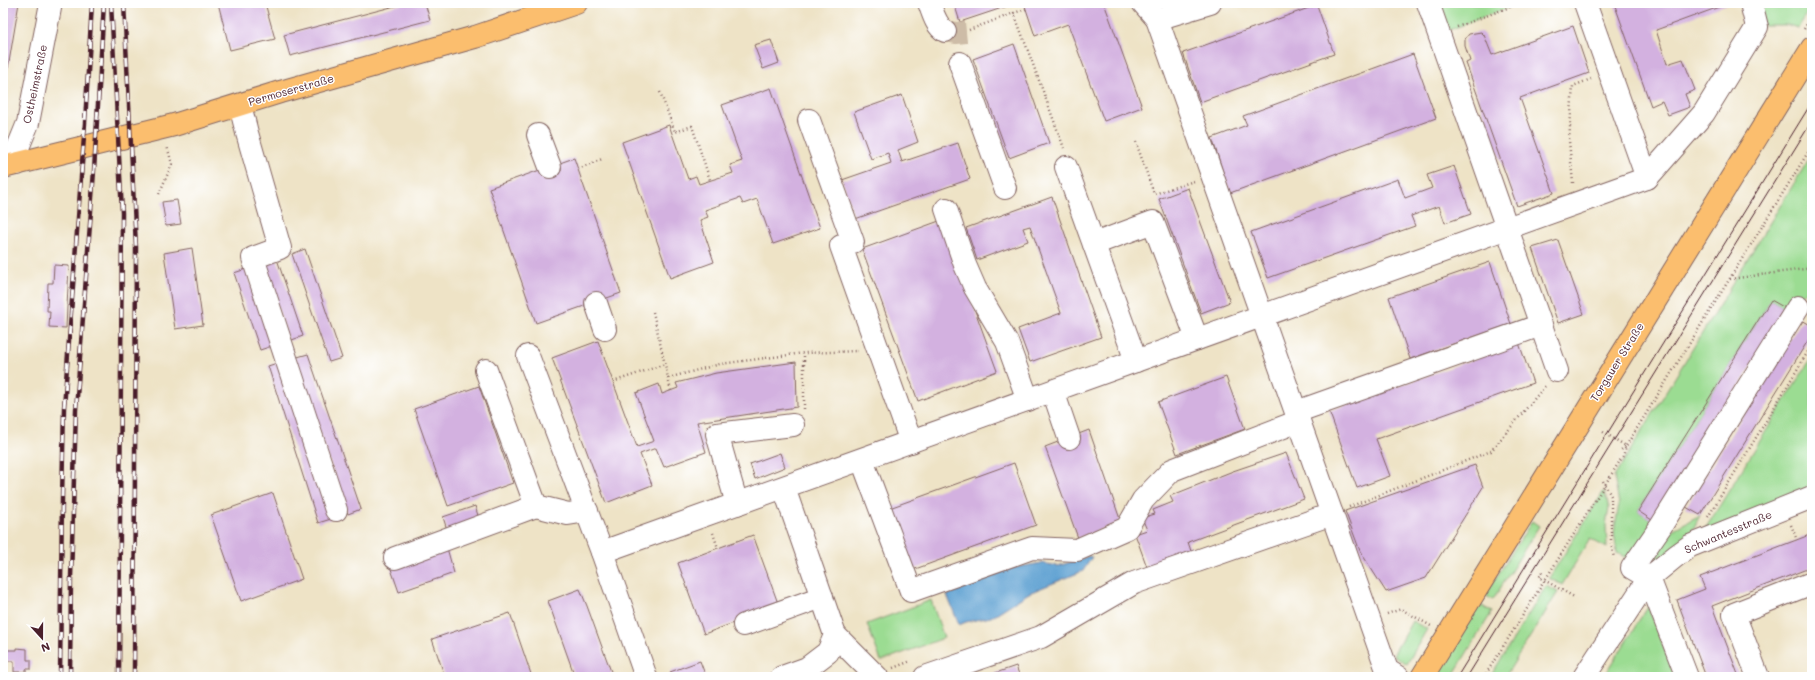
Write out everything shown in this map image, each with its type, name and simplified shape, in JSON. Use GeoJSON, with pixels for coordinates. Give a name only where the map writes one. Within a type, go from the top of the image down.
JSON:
{"type":"FeatureCollection","features":[{"type":"Feature","properties":{"kind":"main road","name":"Permoserstraße"},"geometry":{"type":"LineString","coordinates":[[10,165],[174,125],[475,37],[576,3]]}},
{"type":"Feature","properties":{"kind":"main road","name":"Torgauer Straße"},"geometry":{"type":"LineString","coordinates":[[1422,677],[1812,48]]}},
{"type":"Feature","properties":{"kind":"street","name":"Ostheimstraße"},"geometry":{"type":"LineString","coordinates":[[10,165],[28,123],[51,3]]}},
{"type":"Feature","properties":{"kind":"street"},"geometry":{"type":"LineString","coordinates":[[930,3],[941,29],[945,31]]}},
{"type":"Feature","properties":{"kind":"street"},"geometry":{"type":"LineString","coordinates":[[1143,3],[1157,19],[1387,670],[1398,677]]}},
{"type":"Feature","properties":{"kind":"street"},"geometry":{"type":"LineString","coordinates":[[1157,19],[1210,3]]}},
{"type":"Feature","properties":{"kind":"street"},"geometry":{"type":"LineString","coordinates":[[1428,3],[1557,371]]}},
{"type":"Feature","properties":{"kind":"street"},"geometry":{"type":"LineString","coordinates":[[1585,3],[1647,178]]}},
{"type":"Feature","properties":{"kind":"street"},"geometry":{"type":"LineString","coordinates":[[602,552],[1647,178],[1704,113],[1757,27],[1751,3]]}},
{"type":"Feature","properties":{"kind":"street"},"geometry":{"type":"LineString","coordinates":[[960,63],[1005,188]]}},
{"type":"Feature","properties":{"kind":"street"},"geometry":{"type":"LineString","coordinates":[[240,105],[246,133],[280,248],[253,258],[336,510]]}},
{"type":"Feature","properties":{"kind":"street"},"geometry":{"type":"LineString","coordinates":[[809,120],[878,351],[911,442]]}},
{"type":"Feature","properties":{"kind":"street"},"geometry":{"type":"LineString","coordinates":[[538,134],[550,167]]}},
{"type":"Feature","properties":{"kind":"street"},"geometry":{"type":"LineString","coordinates":[[1066,159],[1094,244],[1136,361]]}},
{"type":"Feature","properties":{"kind":"street"},"geometry":{"type":"LineString","coordinates":[[946,209],[965,265],[975,288],[1007,342],[1028,400]]}},
{"type":"Feature","properties":{"kind":"street"},"geometry":{"type":"LineString","coordinates":[[1094,244],[1153,222],[1197,339]]}},
{"type":"Feature","properties":{"kind":"street"},"geometry":{"type":"LineString","coordinates":[[596,302],[605,329]]}},
{"type":"Feature","properties":{"kind":"street"},"geometry":{"type":"LineString","coordinates":[[1687,677],[1649,578],[1632,568],[1661,526],[1798,307]]}},
{"type":"Feature","properties":{"kind":"street"},"geometry":{"type":"LineString","coordinates":[[862,460],[912,591],[1032,548],[1077,550],[1127,528],[1143,500],[1172,470],[1297,416],[1541,325]]}},
{"type":"Feature","properties":{"kind":"street"},"geometry":{"type":"LineString","coordinates":[[528,356],[587,511],[646,677]]}},
{"type":"Feature","properties":{"kind":"street"},"geometry":{"type":"LineString","coordinates":[[486,370],[536,506]]}},
{"type":"Feature","properties":{"kind":"street"},"geometry":{"type":"LineString","coordinates":[[1053,391],[1069,438]]}},
{"type":"Feature","properties":{"kind":"street"},"geometry":{"type":"LineString","coordinates":[[737,504],[717,434],[798,418]]}},
{"type":"Feature","properties":{"kind":"street"},"geometry":{"type":"LineString","coordinates":[[784,488],[835,635],[877,677]]}},
{"type":"Feature","properties":{"kind":"street","name":"Schwantesstraße"},"geometry":{"type":"LineString","coordinates":[[1584,677],[1649,578],[1676,556],[1690,546],[1812,497]]}},
{"type":"Feature","properties":{"kind":"street"},"geometry":{"type":"LineString","coordinates":[[395,558],[536,506],[568,514],[587,511]]}},
{"type":"Feature","properties":{"kind":"street"},"geometry":{"type":"LineString","coordinates":[[925,677],[1042,637],[1134,583],[1332,514]]}},
{"type":"Feature","properties":{"kind":"street"},"geometry":{"type":"LineString","coordinates":[[1758,677],[1734,614],[1812,583]]}},
{"type":"Feature","properties":{"kind":"street"},"geometry":{"type":"LineString","coordinates":[[744,625],[822,597]]}},
{"type":"Feature","properties":{"kind":"street"},"geometry":{"type":"LineString","coordinates":[[782,677],[807,668],[823,656],[828,652],[835,635]]}},
{"type":"Feature","properties":{"kind":"path"},"geometry":{"type":"LineString","coordinates":[[1439,34],[1520,3]]}},
{"type":"Feature","properties":{"kind":"path"},"geometry":{"type":"LineString","coordinates":[[969,30],[1026,9]]}},
{"type":"Feature","properties":{"kind":"path"},"geometry":{"type":"LineString","coordinates":[[1014,13],[1066,159]]}},
{"type":"Feature","properties":{"kind":"path"},"geometry":{"type":"LineString","coordinates":[[1575,204],[1569,141],[1573,86],[1609,71]]}},
{"type":"Feature","properties":{"kind":"path"},"geometry":{"type":"LineString","coordinates":[[660,92],[675,132],[692,126],[710,180]]}},
{"type":"Feature","properties":{"kind":"path"},"geometry":{"type":"LineString","coordinates":[[159,194],[172,164],[167,145],[173,142]]}},
{"type":"Feature","properties":{"kind":"path"},"geometry":{"type":"LineString","coordinates":[[1136,142],[1154,194],[1212,174]]}},
{"type":"Feature","properties":{"kind":"path"},"geometry":{"type":"LineString","coordinates":[[1484,677],[1546,581],[1623,456],[1626,446],[1812,146]]}},
{"type":"Feature","properties":{"kind":"path"},"geometry":{"type":"LineString","coordinates":[[578,169],[602,159]]}},
{"type":"Feature","properties":{"kind":"path"},"geometry":{"type":"LineString","coordinates":[[1730,279],[1812,268]]}},
{"type":"Feature","properties":{"kind":"path"},"geometry":{"type":"LineString","coordinates":[[653,312],[671,390]]}},
{"type":"Feature","properties":{"kind":"path"},"geometry":{"type":"LineString","coordinates":[[1707,520],[1812,345]]}},
{"type":"Feature","properties":{"kind":"path"},"geometry":{"type":"LineString","coordinates":[[668,378],[720,364],[804,353],[878,351]]}},
{"type":"Feature","properties":{"kind":"path"},"geometry":{"type":"LineString","coordinates":[[798,418],[804,353]]}},
{"type":"Feature","properties":{"kind":"path"},"geometry":{"type":"LineString","coordinates":[[613,382],[665,364]]}},
{"type":"Feature","properties":{"kind":"path"},"geometry":{"type":"LineString","coordinates":[[1332,514],[1491,451],[1557,371]]}},
{"type":"Feature","properties":{"kind":"path"},"geometry":{"type":"LineString","coordinates":[[1603,432],[1626,446]]}},
{"type":"Feature","properties":{"kind":"path"},"geometry":{"type":"LineString","coordinates":[[1621,450],[1626,446]]}},
{"type":"Feature","properties":{"kind":"path"},"geometry":{"type":"LineString","coordinates":[[1603,482],[1611,496],[1611,537],[1614,558]]}},
{"type":"Feature","properties":{"kind":"path"},"geometry":{"type":"LineString","coordinates":[[1542,572],[1539,577],[1574,597]]}},
{"type":"Feature","properties":{"kind":"path"},"geometry":{"type":"LineString","coordinates":[[1369,619],[1401,609],[1435,628]]}},
{"type":"Feature","properties":{"kind":"green space"},"geometry":{"type":"Polygon","coordinates":[[[1428,3],[1520,3],[1439,34],[1428,3]]]}},
{"type":"Feature","properties":{"kind":"green space"},"geometry":{"type":"Polygon","coordinates":[[[1759,3],[1812,3],[1812,6],[1798,28],[1788,25],[1763,25],[1759,3]]]}},
{"type":"Feature","properties":{"kind":"green space"},"geometry":{"type":"Polygon","coordinates":[[[1812,154],[1812,288],[1795,298],[1787,309],[1771,300],[1638,511],[1655,522],[1629,559],[1617,553],[1614,533],[1619,504],[1614,477],[1812,154]]]}},
{"type":"Feature","properties":{"kind":"green space"},"geometry":{"type":"Polygon","coordinates":[[[1812,357],[1812,490],[1702,534],[1812,357]]]}},
{"type":"Feature","properties":{"kind":"green space"},"geometry":{"type":"Polygon","coordinates":[[[1604,491],[1609,508],[1606,525],[1607,548],[1590,539],[1562,585],[1549,578],[1604,491]]]}},
{"type":"Feature","properties":{"kind":"green space"},"geometry":{"type":"Polygon","coordinates":[[[1700,515],[1689,538],[1650,567],[1643,563],[1670,531],[1700,515]]]}},
{"type":"Feature","properties":{"kind":"green space"},"geometry":{"type":"Polygon","coordinates":[[[1532,521],[1539,526],[1493,600],[1485,595],[1532,521]]]}},
{"type":"Feature","properties":{"kind":"green space"},"geometry":{"type":"Polygon","coordinates":[[[1546,586],[1558,592],[1505,677],[1490,677],[1546,586]]]}},
{"type":"Feature","properties":{"kind":"green space"},"geometry":{"type":"Polygon","coordinates":[[[931,600],[944,638],[881,661],[867,624],[931,600]]]}},
{"type":"Feature","properties":{"kind":"green space"},"geometry":{"type":"Polygon","coordinates":[[[1479,604],[1492,612],[1452,677],[1435,677],[1479,604]]]}},
{"type":"Feature","properties":{"kind":"green space"},"geometry":{"type":"Polygon","coordinates":[[[1648,606],[1675,677],[1604,677],[1648,606]]]}},
{"type":"Feature","properties":{"kind":"green space"},"geometry":{"type":"Polygon","coordinates":[[[1412,621],[1427,629],[1407,664],[1393,655],[1412,621]]]}},
{"type":"Feature","properties":{"kind":"water"},"geometry":{"type":"Polygon","coordinates":[[[1089,556],[1092,557],[1083,571],[1029,593],[991,617],[966,622],[959,625],[947,595],[1011,568],[1042,563],[1058,566],[1089,556]]]}},
{"type":"Feature","properties":{"kind":"building"},"geometry":{"type":"Polygon","coordinates":[[[3,3],[19,3],[8,68],[3,68],[3,3]]]}},
{"type":"Feature","properties":{"kind":"building"},"geometry":{"type":"Polygon","coordinates":[[[218,3],[265,3],[275,39],[230,50],[218,3]]]}},
{"type":"Feature","properties":{"kind":"building"},"geometry":{"type":"Polygon","coordinates":[[[402,3],[425,3],[430,20],[290,56],[284,35],[403,4],[402,3]]]}},
{"type":"Feature","properties":{"kind":"building"},"geometry":{"type":"Polygon","coordinates":[[[954,3],[1017,3],[960,22],[954,3]]]}},
{"type":"Feature","properties":{"kind":"building"},"geometry":{"type":"Polygon","coordinates":[[[1024,3],[1104,3],[1142,107],[1104,121],[1068,24],[1035,36],[1024,3]]]}},
{"type":"Feature","properties":{"kind":"building"},"geometry":{"type":"Polygon","coordinates":[[[1614,3],[1730,3],[1656,30],[1667,64],[1683,59],[1695,90],[1685,94],[1690,107],[1668,115],[1662,101],[1651,106],[1614,3]]]}},
{"type":"Feature","properties":{"kind":"building"},"geometry":{"type":"Polygon","coordinates":[[[1317,5],[1334,54],[1200,102],[1183,53],[1317,5]]]}},
{"type":"Feature","properties":{"kind":"building"},"geometry":{"type":"Polygon","coordinates":[[[1573,26],[1589,73],[1520,98],[1554,193],[1517,206],[1466,63],[1470,61],[1465,46],[1465,39],[1469,34],[1481,32],[1484,35],[1492,55],[1573,26]]]}},
{"type":"Feature","properties":{"kind":"building"},"geometry":{"type":"Polygon","coordinates":[[[771,40],[779,63],[763,69],[754,45],[771,40]]]}},
{"type":"Feature","properties":{"kind":"building"},"geometry":{"type":"Polygon","coordinates":[[[1014,44],[1049,143],[1009,158],[973,59],[1014,44]]]}},
{"type":"Feature","properties":{"kind":"building"},"geometry":{"type":"Polygon","coordinates":[[[1413,54],[1436,118],[1230,193],[1212,138],[1247,125],[1243,116],[1413,54]]]}},
{"type":"Feature","properties":{"kind":"building"},"geometry":{"type":"Polygon","coordinates":[[[771,88],[820,228],[773,244],[757,199],[743,204],[740,198],[705,210],[708,217],[700,220],[714,262],[670,278],[622,142],[669,125],[688,179],[696,176],[699,184],[733,173],[730,165],[742,161],[722,105],[771,88]]]}},
{"type":"Feature","properties":{"kind":"building"},"geometry":{"type":"Polygon","coordinates":[[[902,95],[918,142],[898,150],[902,162],[958,143],[970,179],[855,219],[842,180],[891,163],[888,153],[871,159],[854,112],[902,95]]]}},
{"type":"Feature","properties":{"kind":"building"},"geometry":{"type":"Polygon","coordinates":[[[574,158],[621,293],[536,323],[489,188],[574,158]]]}},
{"type":"Feature","properties":{"kind":"building"},"geometry":{"type":"Polygon","coordinates":[[[1454,166],[1471,214],[1445,223],[1439,206],[1411,216],[1415,226],[1268,278],[1251,232],[1398,179],[1405,198],[1432,188],[1427,175],[1454,166]]]}},
{"type":"Feature","properties":{"kind":"building"},"geometry":{"type":"Polygon","coordinates":[[[1188,188],[1230,302],[1201,313],[1159,199],[1188,188]]]}},
{"type":"Feature","properties":{"kind":"building"},"geometry":{"type":"Polygon","coordinates":[[[1052,197],[1101,337],[1030,362],[1018,329],[1061,313],[1030,226],[1023,228],[1028,241],[977,260],[966,228],[1052,197]]]}},
{"type":"Feature","properties":{"kind":"building"},"geometry":{"type":"Polygon","coordinates":[[[177,200],[181,224],[166,226],[162,202],[177,200]]]}},
{"type":"Feature","properties":{"kind":"building"},"geometry":{"type":"Polygon","coordinates":[[[942,220],[997,371],[918,401],[862,249],[942,220]]]}},
{"type":"Feature","properties":{"kind":"building"},"geometry":{"type":"Polygon","coordinates":[[[1558,240],[1584,314],[1558,323],[1532,248],[1558,240]]]}},
{"type":"Feature","properties":{"kind":"building"},"geometry":{"type":"Polygon","coordinates":[[[192,248],[203,325],[175,329],[164,253],[192,248]]]}},
{"type":"Feature","properties":{"kind":"building"},"geometry":{"type":"Polygon","coordinates":[[[305,249],[342,358],[329,362],[292,254],[305,249]]]}},
{"type":"Feature","properties":{"kind":"building"},"geometry":{"type":"Polygon","coordinates":[[[277,259],[303,336],[289,341],[263,264],[277,259]]]}},
{"type":"Feature","properties":{"kind":"building"},"geometry":{"type":"Polygon","coordinates":[[[1490,262],[1511,324],[1410,359],[1389,297],[1490,262]]]}},
{"type":"Feature","properties":{"kind":"building"},"geometry":{"type":"Polygon","coordinates":[[[54,265],[69,266],[66,328],[49,327],[50,311],[47,311],[48,283],[53,283],[54,265]]]}},
{"type":"Feature","properties":{"kind":"building"},"geometry":{"type":"Polygon","coordinates":[[[246,269],[272,346],[260,350],[234,273],[246,269]]]}},
{"type":"Feature","properties":{"kind":"building"},"geometry":{"type":"Polygon","coordinates":[[[1771,300],[1787,309],[1655,522],[1638,511],[1771,300]]]}},
{"type":"Feature","properties":{"kind":"building"},"geometry":{"type":"Polygon","coordinates":[[[1802,320],[1812,326],[1812,334],[1700,515],[1686,507],[1802,320]]]}},
{"type":"Feature","properties":{"kind":"building"},"geometry":{"type":"Polygon","coordinates":[[[598,341],[637,447],[654,441],[636,393],[659,384],[662,394],[678,388],[676,383],[716,373],[796,362],[797,407],[697,422],[706,452],[664,467],[656,448],[640,454],[652,485],[606,503],[552,358],[598,341]]]}},
{"type":"Feature","properties":{"kind":"building"},"geometry":{"type":"Polygon","coordinates":[[[1519,343],[1533,383],[1376,439],[1390,476],[1357,488],[1329,411],[1519,343]]]}},
{"type":"Feature","properties":{"kind":"building"},"geometry":{"type":"Polygon","coordinates":[[[308,354],[361,509],[348,514],[294,358],[308,354]]]}},
{"type":"Feature","properties":{"kind":"building"},"geometry":{"type":"Polygon","coordinates":[[[280,362],[331,519],[318,523],[268,366],[280,362]]]}},
{"type":"Feature","properties":{"kind":"building"},"geometry":{"type":"Polygon","coordinates":[[[1226,377],[1245,429],[1177,454],[1158,402],[1226,377]]]}},
{"type":"Feature","properties":{"kind":"building"},"geometry":{"type":"Polygon","coordinates":[[[479,386],[513,483],[448,506],[414,409],[479,386]]]}},
{"type":"Feature","properties":{"kind":"building"},"geometry":{"type":"Polygon","coordinates":[[[1089,430],[1121,522],[1078,538],[1045,447],[1089,430]]]}},
{"type":"Feature","properties":{"kind":"building"},"geometry":{"type":"Polygon","coordinates":[[[780,453],[785,467],[755,479],[750,464],[780,453]]]}},
{"type":"Feature","properties":{"kind":"building"},"geometry":{"type":"Polygon","coordinates":[[[1286,453],[1304,499],[1188,542],[1191,551],[1147,567],[1135,534],[1147,530],[1142,518],[1155,514],[1153,510],[1173,502],[1170,496],[1233,471],[1286,453]]]}},
{"type":"Feature","properties":{"kind":"building"},"geometry":{"type":"Polygon","coordinates":[[[1014,463],[1036,525],[907,572],[884,510],[1014,463]]]}},
{"type":"Feature","properties":{"kind":"building"},"geometry":{"type":"Polygon","coordinates":[[[1475,465],[1483,487],[1426,578],[1386,592],[1360,551],[1345,511],[1475,465]]]}},
{"type":"Feature","properties":{"kind":"building"},"geometry":{"type":"Polygon","coordinates":[[[273,493],[302,579],[241,601],[211,515],[273,493]]]}},
{"type":"Feature","properties":{"kind":"building"},"geometry":{"type":"Polygon","coordinates":[[[475,506],[480,522],[448,533],[443,517],[475,506]]]}},
{"type":"Feature","properties":{"kind":"building"},"geometry":{"type":"Polygon","coordinates":[[[1812,534],[1812,567],[1712,606],[1739,677],[1706,677],[1677,600],[1705,589],[1700,577],[1812,534]]]}},
{"type":"Feature","properties":{"kind":"building"},"geometry":{"type":"Polygon","coordinates":[[[753,535],[779,606],[704,634],[678,563],[753,535]]]}},
{"type":"Feature","properties":{"kind":"building"},"geometry":{"type":"Polygon","coordinates":[[[447,548],[454,573],[399,592],[391,569],[447,548]]]}},
{"type":"Feature","properties":{"kind":"building"},"geometry":{"type":"Polygon","coordinates":[[[580,589],[613,677],[575,677],[548,601],[580,589]]]}},
{"type":"Feature","properties":{"kind":"building"},"geometry":{"type":"Polygon","coordinates":[[[510,613],[532,677],[445,677],[432,639],[510,613]]]}},
{"type":"Feature","properties":{"kind":"building"},"geometry":{"type":"Polygon","coordinates":[[[17,648],[27,649],[27,660],[31,660],[31,669],[26,669],[26,672],[14,672],[14,661],[3,661],[3,650],[17,650],[17,648]]]}},
{"type":"Feature","properties":{"kind":"building"},"geometry":{"type":"Polygon","coordinates":[[[700,661],[706,677],[672,677],[670,672],[700,661]]]}},
{"type":"Feature","properties":{"kind":"building"},"geometry":{"type":"Polygon","coordinates":[[[1016,666],[1020,677],[984,677],[1016,666]]]}},
{"type":"Feature","properties":{"kind":"tunnel"},"geometry":{"type":"LineString","coordinates":[[945,31],[956,33],[966,32]]}},
{"type":"Feature","properties":{"kind":"tram line"},"geometry":{"type":"LineString","coordinates":[[1457,677],[1812,102]]}},
{"type":"Feature","properties":{"kind":"tram line"},"geometry":{"type":"LineString","coordinates":[[1467,677],[1812,121]]}},
{"type":"Feature","properties":{"kind":"railway"},"geometry":{"type":"LineString","coordinates":[[60,677],[64,408],[85,123],[92,3]]}},
{"type":"Feature","properties":{"kind":"railway"},"geometry":{"type":"LineString","coordinates":[[70,677],[71,578],[76,410],[94,171],[104,3]]}},
{"type":"Feature","properties":{"kind":"railway"},"geometry":{"type":"LineString","coordinates":[[111,3],[122,213],[119,677]]}},
{"type":"Feature","properties":{"kind":"railway"},"geometry":{"type":"LineString","coordinates":[[124,3],[136,247],[134,677]]}}]}
